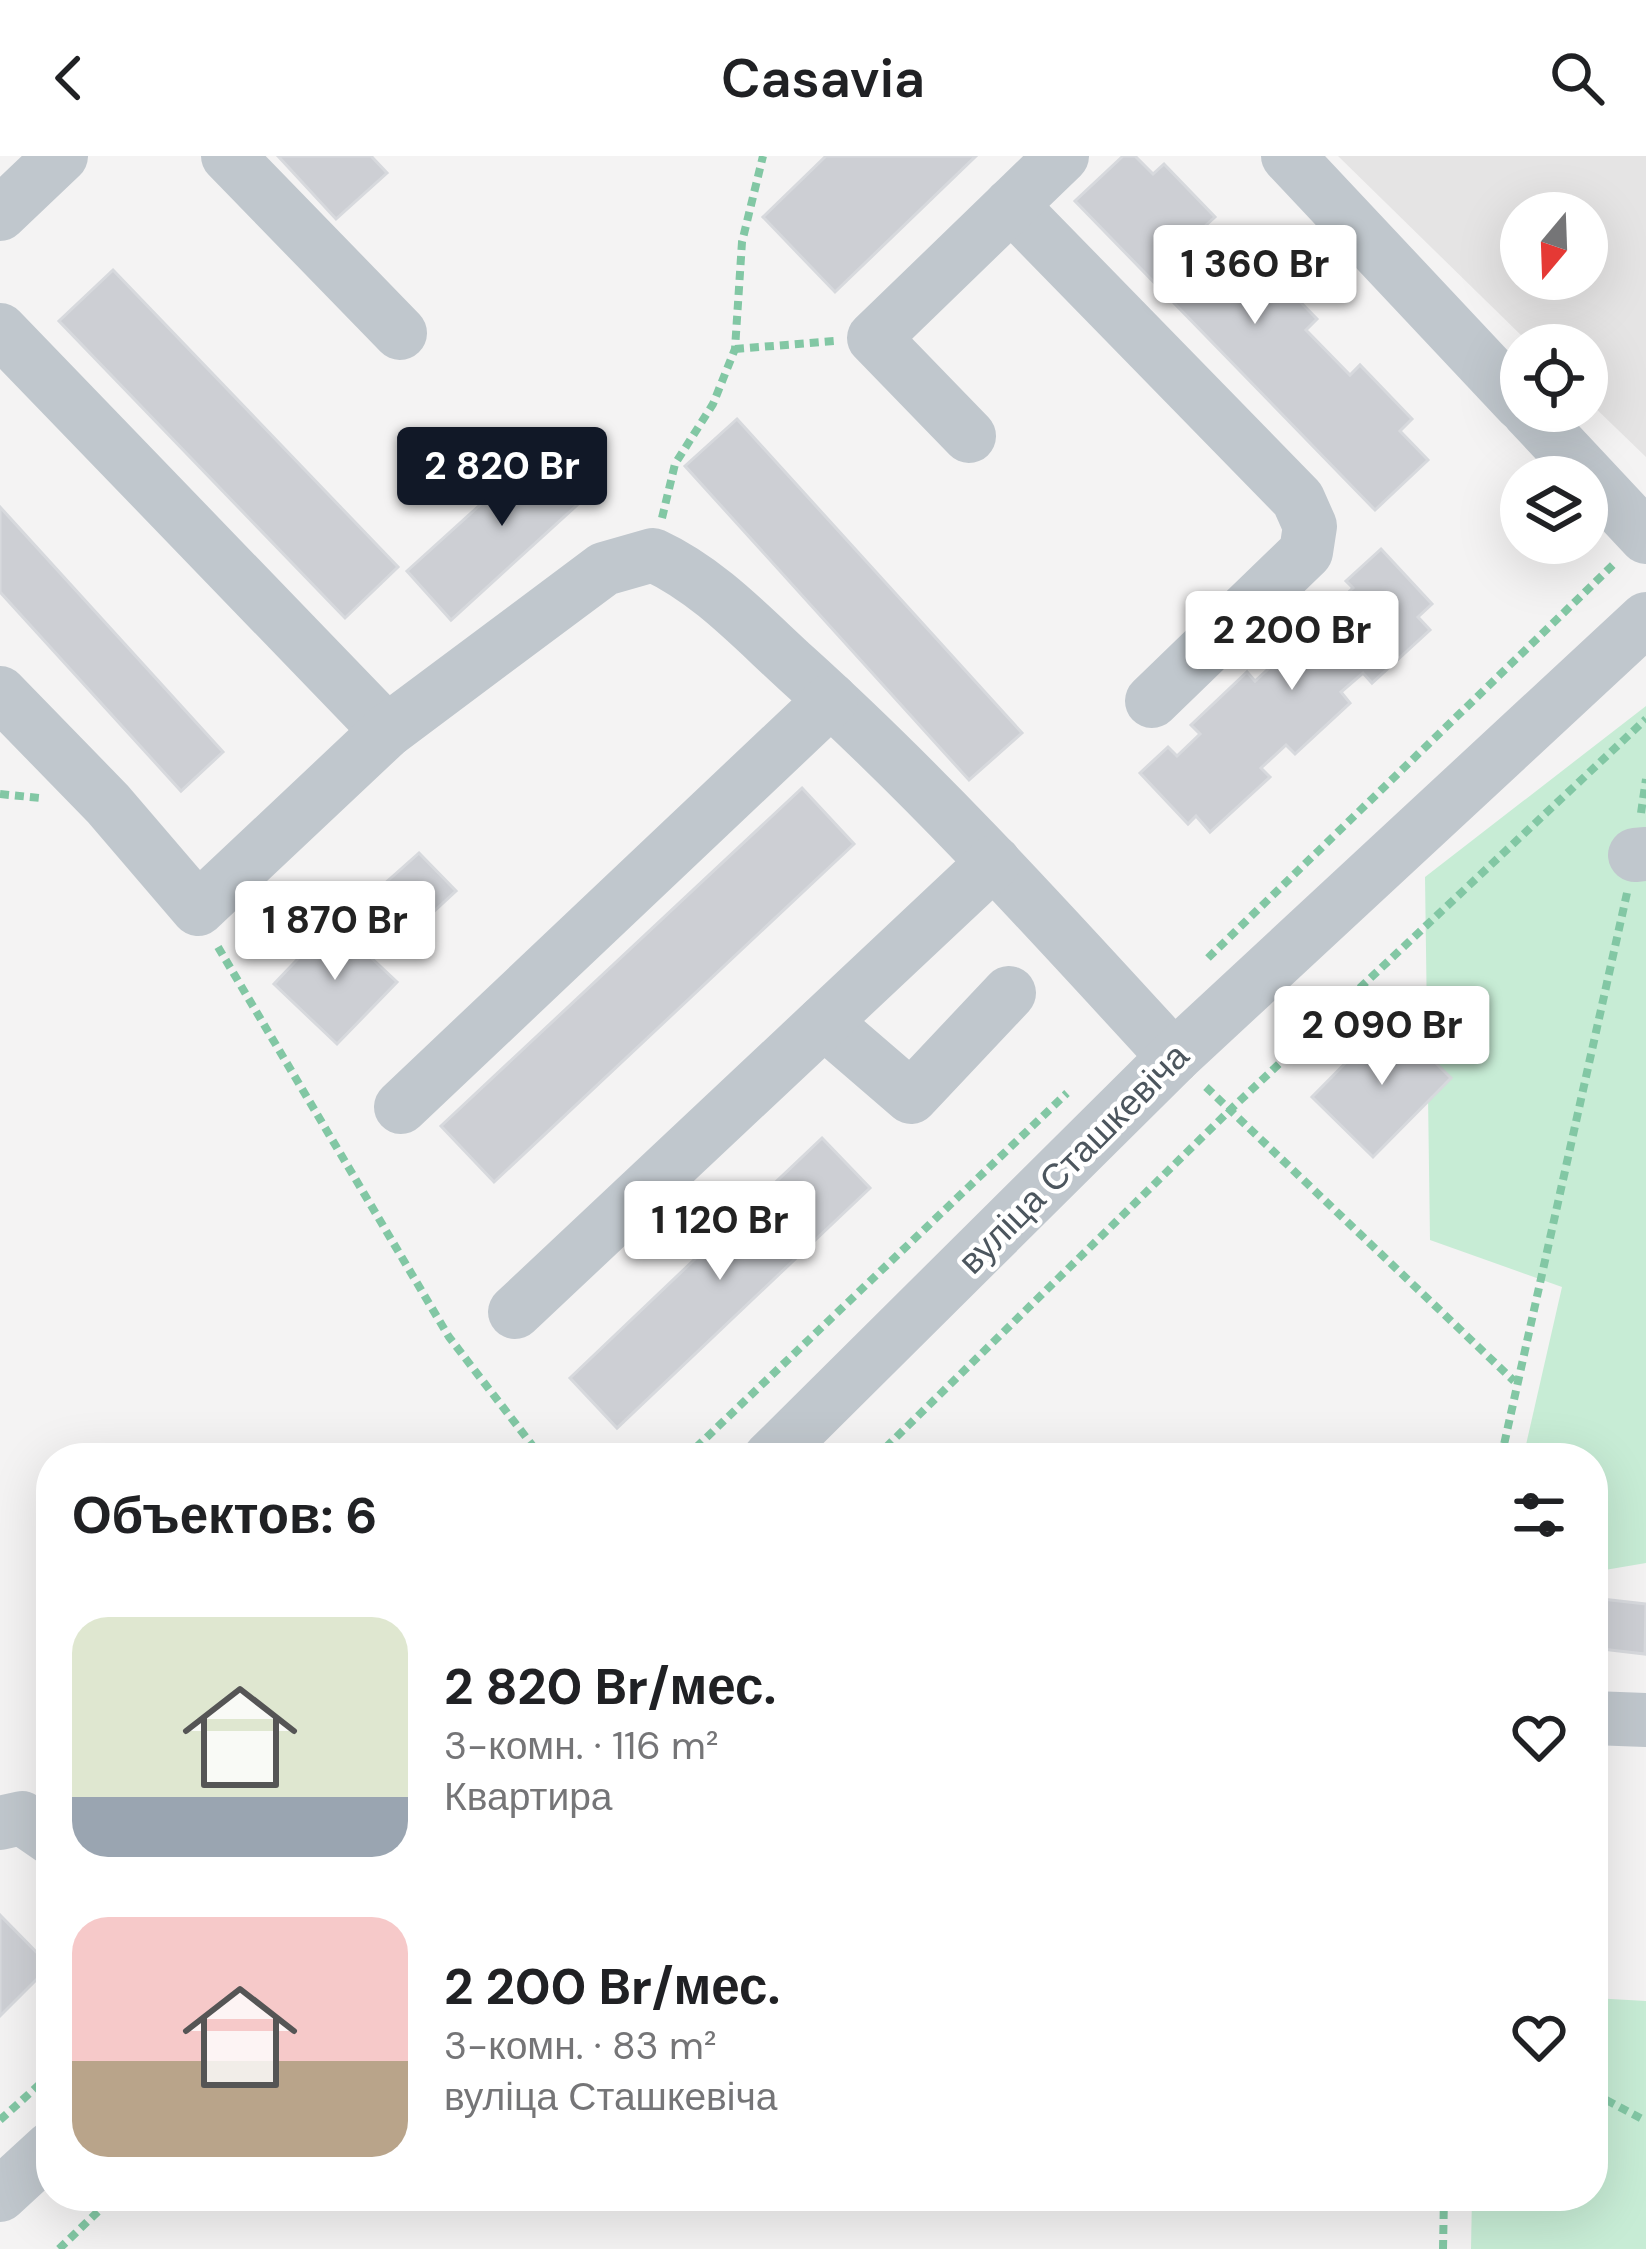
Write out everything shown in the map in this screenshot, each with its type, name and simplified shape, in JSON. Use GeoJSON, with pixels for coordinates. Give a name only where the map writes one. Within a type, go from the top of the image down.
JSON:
{"type":"FeatureCollection","features":[{"type":"Feature","properties":{"kind":"street"},"geometry":{"type":"LineString","coordinates":[[0,214],[61,156]]}},
{"type":"Feature","properties":{"kind":"street"},"geometry":{"type":"LineString","coordinates":[[228,156],[400,333]]}},
{"type":"Feature","properties":{"kind":"street"},"geometry":{"type":"LineString","coordinates":[[969,436],[874,338],[1061,156]]}},
{"type":"Feature","properties":{"kind":"street"},"geometry":{"type":"LineString","coordinates":[[1288,156],[1500,382]]}},
{"type":"Feature","properties":{"kind":"street"},"geometry":{"type":"LineString","coordinates":[[1011,205],[1298,500],[1310,526],[1306,552],[1153,700]]}},
{"type":"Feature","properties":{"kind":"street"},"geometry":{"type":"LineString","coordinates":[[0,330],[387,731]]}},
{"type":"Feature","properties":{"kind":"street"},"geometry":{"type":"LineString","coordinates":[[1548,432],[1646,537]]}},
{"type":"Feature","properties":{"kind":"street"},"geometry":{"type":"LineString","coordinates":[[0,693],[108,804],[198,909],[387,731],[604,568],[653,555],[693,574],[831,700],[994,862],[1174,1057]]}},
{"type":"Feature","properties":{"kind":"street","name":"вуліца Сташкевіча"},"geometry":{"type":"LineString","coordinates":[[785,1443],[1174,1057],[1646,619]]}},
{"type":"Feature","properties":{"kind":"street"},"geometry":{"type":"LineString","coordinates":[[401,1107],[831,700]]}},
{"type":"Feature","properties":{"kind":"street"},"geometry":{"type":"LineString","coordinates":[[515,1312],[994,862]]}},
{"type":"Feature","properties":{"kind":"street"},"geometry":{"type":"LineString","coordinates":[[824,1022],[911,1097],[1009,993]]}},
{"type":"Feature","properties":{"kind":"street"},"geometry":{"type":"LineString","coordinates":[[1608,1719],[1646,1720]]}},
{"type":"Feature","properties":{"kind":"street"},"geometry":{"type":"LineString","coordinates":[[0,1822],[22,1818],[36,1828]]}},
{"type":"Feature","properties":{"kind":"street"},"geometry":{"type":"LineString","coordinates":[[0,2195],[36,2162]]}},
{"type":"Feature","properties":{"kind":"path"},"geometry":{"type":"LineString","coordinates":[[653,555],[674,464],[713,404],[735,349],[742,242],[763,156]]}},
{"type":"Feature","properties":{"kind":"path"},"geometry":{"type":"LineString","coordinates":[[735,349],[874,338]]}},
{"type":"Feature","properties":{"kind":"path"},"geometry":{"type":"LineString","coordinates":[[890,1443],[1230,1111],[1646,719]]}},
{"type":"Feature","properties":{"kind":"path"},"geometry":{"type":"LineString","coordinates":[[1504,1443],[1514,1382],[1641,855],[1646,779]]}},
{"type":"Feature","properties":{"kind":"path"},"geometry":{"type":"LineString","coordinates":[[198,909],[449,1337],[530,1443]]}},
{"type":"Feature","properties":{"kind":"path"},"geometry":{"type":"LineString","coordinates":[[1174,1057],[1514,1382]]}},
{"type":"Feature","properties":{"kind":"path"},"geometry":{"type":"LineString","coordinates":[[0,2120],[36,2088]]}},
{"type":"Feature","properties":{"kind":"path"},"geometry":{"type":"LineString","coordinates":[[1608,2101],[1646,2121]]}},
{"type":"Feature","properties":{"kind":"path"},"geometry":{"type":"LineString","coordinates":[[59,2249],[98,2211]]}},
{"type":"Feature","properties":{"kind":"path"},"geometry":{"type":"LineString","coordinates":[[1443,2249],[1444,2211]]}},
{"type":"Feature","properties":{"kind":"shaded area"},"geometry":{"type":"Polygon","coordinates":[[[1338,156],[1646,156],[1646,457],[1608,420],[1608,324],[1510,324],[1338,156]]]}},
{"type":"Feature","properties":{"kind":"green space"},"geometry":{"type":"Polygon","coordinates":[[[1646,706],[1646,1563],[1608,1569],[1608,1443],[1526,1443],[1562,1287],[1430,1240],[1425,877],[1646,706]]]}},
{"type":"Feature","properties":{"kind":"green space"},"geometry":{"type":"Polygon","coordinates":[[[1608,1999],[1646,2001],[1646,2249],[1471,2249],[1472,2211],[1608,2211],[1608,1999]]]}},
{"type":"Feature","properties":{"kind":"building"},"geometry":{"type":"Polygon","coordinates":[[[278,156],[371,156],[387,173],[336,219],[278,156]]]}},
{"type":"Feature","properties":{"kind":"building"},"geometry":{"type":"Polygon","coordinates":[[[826,156],[976,156],[835,292],[763,217],[826,156]]]}},
{"type":"Feature","properties":{"kind":"building"},"geometry":{"type":"Polygon","coordinates":[[[1123,156],[1135,156],[1153,174],[1164,164],[1215,217],[1204,227],[1249,275],[1262,263],[1317,319],[1306,330],[1350,375],[1360,365],[1412,419],[1400,431],[1428,460],[1375,510],[1075,201],[1123,156]]]}},
{"type":"Feature","properties":{"kind":"building"},"geometry":{"type":"Polygon","coordinates":[[[113,270],[398,567],[345,618],[59,321],[113,270]]]}},
{"type":"Feature","properties":{"kind":"building"},"geometry":{"type":"Polygon","coordinates":[[[737,419],[1022,733],[969,780],[685,466],[737,419]]]}},
{"type":"Feature","properties":{"kind":"building"},"geometry":{"type":"Polygon","coordinates":[[[554,438],[598,486],[451,620],[407,571],[554,438]]]}},
{"type":"Feature","properties":{"kind":"building"},"geometry":{"type":"Polygon","coordinates":[[[0,507],[223,752],[181,791],[0,592],[0,507]]]}},
{"type":"Feature","properties":{"kind":"building"},"geometry":{"type":"Polygon","coordinates":[[[1381,549],[1432,604],[1418,617],[1430,630],[1372,683],[1363,673],[1341,692],[1350,703],[1295,754],[1286,745],[1261,768],[1270,777],[1210,832],[1196,816],[1188,824],[1140,773],[1168,747],[1177,756],[1200,734],[1191,725],[1247,672],[1255,681],[1278,660],[1270,650],[1327,597],[1334,605],[1353,588],[1346,581],[1381,549]]]}},
{"type":"Feature","properties":{"kind":"building"},"geometry":{"type":"Polygon","coordinates":[[[802,788],[854,844],[494,1182],[441,1126],[802,788]]]}},
{"type":"Feature","properties":{"kind":"building"},"geometry":{"type":"Polygon","coordinates":[[[419,853],[456,891],[419,925],[383,885],[419,853]]]}},
{"type":"Feature","properties":{"kind":"building"},"geometry":{"type":"Polygon","coordinates":[[[333,922],[397,982],[337,1044],[274,984],[333,922]]]}},
{"type":"Feature","properties":{"kind":"building"},"geometry":{"type":"Polygon","coordinates":[[[1390,1018],[1451,1078],[1373,1157],[1312,1097],[1390,1018]]]}},
{"type":"Feature","properties":{"kind":"building"},"geometry":{"type":"Polygon","coordinates":[[[822,1138],[870,1188],[617,1428],[570,1378],[822,1138]]]}},
{"type":"Feature","properties":{"kind":"building"},"geometry":{"type":"Polygon","coordinates":[[[1608,1600],[1646,1604],[1645,1654],[1608,1650],[1608,1600]]]}},
{"type":"Feature","properties":{"kind":"building"},"geometry":{"type":"Polygon","coordinates":[[[0,1915],[36,1952],[36,1980],[0,2016],[0,1915]]]}}]}
